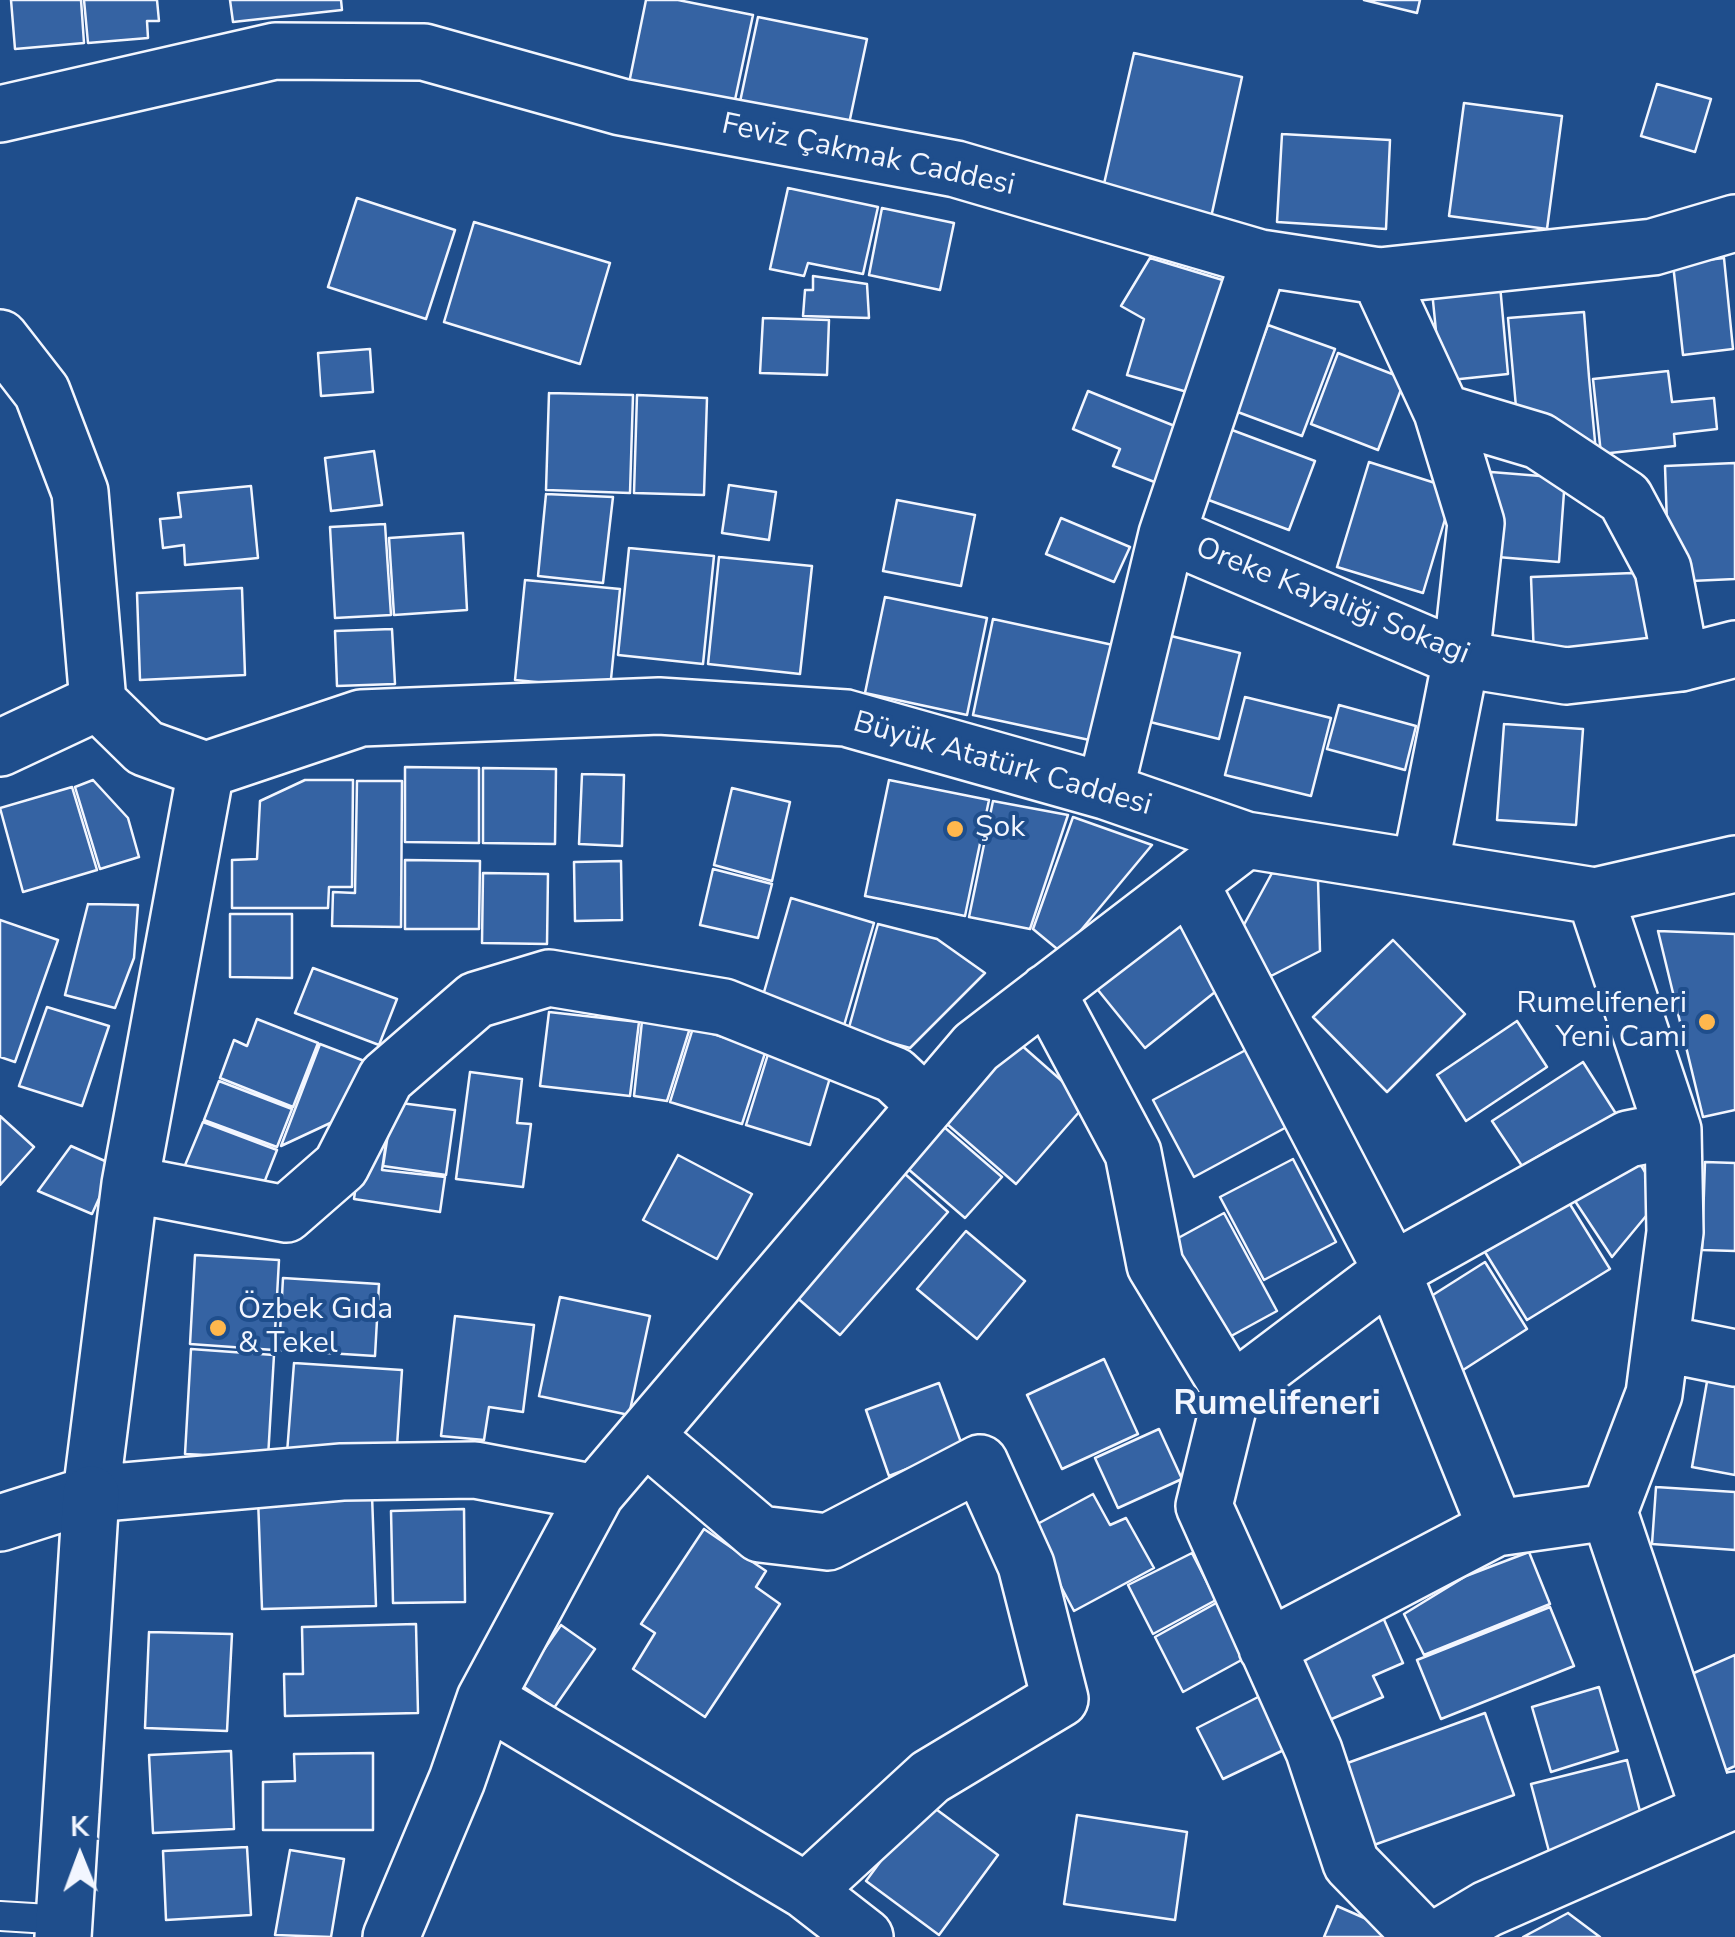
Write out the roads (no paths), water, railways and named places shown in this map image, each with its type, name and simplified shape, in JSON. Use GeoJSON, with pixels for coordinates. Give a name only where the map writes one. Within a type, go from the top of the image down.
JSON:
{"type":"FeatureCollection","features":[{"type":"Feature","properties":{"kind":"street","name":"Feviz Çakmak Caddesi"},"geometry":{"type":"LineString","coordinates":[[0,114],[275,52],[424,52],[621,107],[956,169],[1260,258],[1379,276],[1653,247],[1735,222]]}},
{"type":"Feature","properties":{"kind":"street"},"geometry":{"type":"LineString","coordinates":[[1105,790],[1167,534],[1260,258]]}},
{"type":"Feature","properties":{"kind":"street"},"geometry":{"type":"LineString","coordinates":[[1379,276],[1442,412],[1476,523],[1461,660],[1420,867]]}},
{"type":"Feature","properties":{"kind":"street"},"geometry":{"type":"LineString","coordinates":[[0,338],[42,392],[80,492],[98,702],[145,748],[206,770],[130,1184],[91,1494],[64,1929]]}},
{"type":"Feature","properties":{"kind":"street"},"geometry":{"type":"LineString","coordinates":[[1442,412],[1540,440],[1625,498],[1664,570],[1681,663]]}},
{"type":"Feature","properties":{"kind":"street","name":"Oreke Kayaliği Sokagi"},"geometry":{"type":"LineString","coordinates":[[1167,534],[1461,660],[1566,676],[1681,663],[1735,648]]}},
{"type":"Feature","properties":{"kind":"street"},"geometry":{"type":"LineString","coordinates":[[0,748],[98,702]]}},
{"type":"Feature","properties":{"kind":"street","name":"Büyük Atatürk Caddesi"},"geometry":{"type":"LineString","coordinates":[[206,770],[361,718],[658,706],[846,718],[1105,790],[1246,840],[1594,896],[1735,864]]}},
{"type":"Feature","properties":{"kind":"street"},"geometry":{"type":"LineString","coordinates":[[391,1937],[457,1780],[485,1698],[596,1492],[976,1047],[1246,840]]}},
{"type":"Feature","properties":{"kind":"street"},"geometry":{"type":"LineString","coordinates":[[1190,883],[1392,1270],[1496,1528]]}},
{"type":"Feature","properties":{"kind":"street"},"geometry":{"type":"LineString","coordinates":[[1440,1937],[1486,1909],[1722,1804],[1609,1512],[1654,1394],[1675,1232],[1673,1130],[1594,896]]}},
{"type":"Feature","properties":{"kind":"street"},"geometry":{"type":"LineString","coordinates":[[130,1184],[286,1214],[341,1166],[386,1078],[476,1000],[550,978],[724,1008],[894,1075],[926,1105]]}},
{"type":"Feature","properties":{"kind":"street"},"geometry":{"type":"LineString","coordinates":[[1047,992],[1133,1153],[1155,1265],[1232,1392]]}},
{"type":"Feature","properties":{"kind":"street"},"geometry":{"type":"LineString","coordinates":[[1423,1937],[1351,1864],[1314,1751],[1204,1506],[1232,1392],[1392,1270],[1628,1140],[1673,1130]]}},
{"type":"Feature","properties":{"kind":"street"},"geometry":{"type":"LineString","coordinates":[[1661,1343],[1735,1358]]}},
{"type":"Feature","properties":{"kind":"street"},"geometry":{"type":"LineString","coordinates":[[644,1436],[760,1534],[828,1542],[980,1463],[1026,1565],[1060,1699],[930,1777],[806,1891]]}},
{"type":"Feature","properties":{"kind":"street"},"geometry":{"type":"LineString","coordinates":[[0,1523],[91,1494],[342,1472],[475,1470],[596,1492]]}},
{"type":"Feature","properties":{"kind":"street"},"geometry":{"type":"LineString","coordinates":[[1268,1648],[1496,1528],[1609,1512]]}},
{"type":"Feature","properties":{"kind":"street"},"geometry":{"type":"LineString","coordinates":[[485,1698],[806,1891],[865,1937]]}},
{"type":"Feature","properties":{"kind":"lane"},"geometry":{"type":"LineString","coordinates":[[0,1916],[64,1929]]}},
{"type":"Feature","properties":{"kind":"place","name":"Şok"},"geometry":{"type":"Point","coordinates":[955,829]}},
{"type":"Feature","properties":{"kind":"place","name":"Rumelifeneri Yeni Cami"},"geometry":{"type":"Point","coordinates":[1707,1022]}},
{"type":"Feature","properties":{"kind":"place","name":"Özbek Gıda & Tekel"},"geometry":{"type":"Point","coordinates":[218,1328]}},
{"type":"Feature","properties":{"kind":"district","name":"Rumelifeneri"},"geometry":{"type":"Point","coordinates":[1277,1406]}}]}
